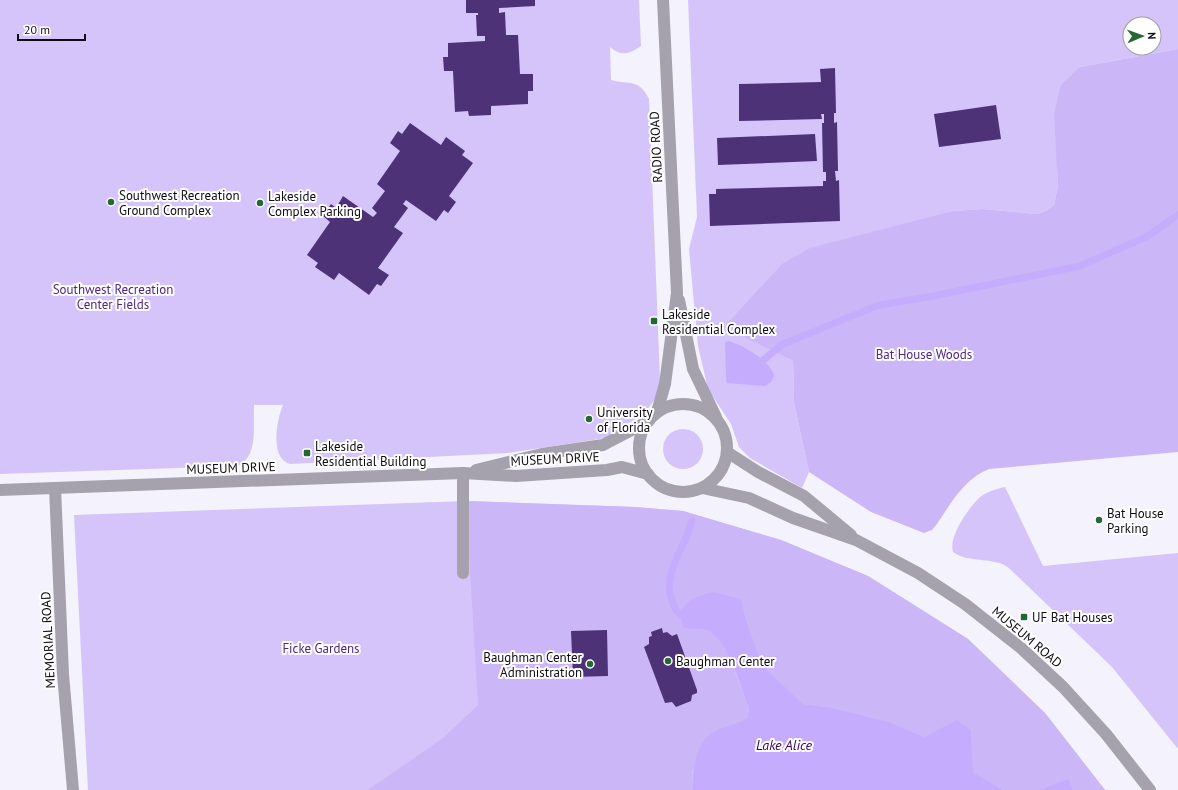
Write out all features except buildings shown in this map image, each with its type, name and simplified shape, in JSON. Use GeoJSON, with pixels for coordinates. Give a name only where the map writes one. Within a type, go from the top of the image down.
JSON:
{"type":"FeatureCollection","features":[{"type":"Feature","properties":{"kind":"street","name":"RADIO ROAD"},"geometry":{"type":"LineString","coordinates":[[657,412],[665,384],[677,293],[663,0]]}},
{"type":"Feature","properties":{"kind":"street","name":"RADIO ROAD"},"geometry":{"type":"LineString","coordinates":[[677,293],[687,333],[693,369],[720,424]]}},
{"type":"Feature","properties":{"kind":"street","name":"MUSEUM ROAD"},"geometry":{"type":"LineString","coordinates":[[684,404],[697,406],[710,412],[720,424],[726,437],[727,452],[723,467],[714,479],[702,488],[688,492],[672,491],[659,485],[648,474],[641,462],[639,448],[641,434],[647,422],[657,412],[670,406],[684,404]]}},
{"type":"Feature","properties":{"kind":"street","name":"MUSEUM DRIVE"},"geometry":{"type":"LineString","coordinates":[[463,473],[542,454],[603,445],[647,422]]}},
{"type":"Feature","properties":{"kind":"street","name":"MUSEUM ROAD"},"geometry":{"type":"LineString","coordinates":[[727,452],[758,472],[804,496],[856,540]]}},
{"type":"Feature","properties":{"kind":"street","name":"MUSEUM DRIVE"},"geometry":{"type":"LineString","coordinates":[[0,490],[463,473],[516,476],[607,470],[622,467],[648,474]]}},
{"type":"Feature","properties":{"kind":"street"},"geometry":{"type":"LineString","coordinates":[[463,473],[463,573]]}},
{"type":"Feature","properties":{"kind":"street","name":"MEMORIAL ROAD"},"geometry":{"type":"LineString","coordinates":[[55,488],[63,674],[73,790]]}},
{"type":"Feature","properties":{"kind":"street","name":"MUSEUM ROAD"},"geometry":{"type":"LineString","coordinates":[[702,488],[748,498],[793,518],[856,540],[900,563],[943,589],[965,604],[1021,648],[1080,705],[1122,753],[1150,790]]}},
{"type":"Feature","properties":{"kind":"green space","name":"Southwest Recreation Center Fields"},"geometry":{"type":"Polygon","coordinates":[[[0,0],[639,0],[641,46],[626,53],[618,52],[610,47],[611,80],[637,85],[645,92],[649,99],[660,380],[657,396],[643,414],[606,438],[508,453],[290,464],[283,460],[279,454],[276,438],[283,405],[254,405],[252,448],[249,456],[244,462],[237,466],[0,474],[0,0]]]}},
{"type":"Feature","properties":{"kind":"green space"},"geometry":{"type":"Polygon","coordinates":[[[688,0],[1178,0],[1178,49],[1162,52],[1162,16],[1122,16],[1122,56],[1140,56],[1080,67],[1057,159],[1058,185],[1054,205],[1046,211],[1037,214],[983,209],[953,211],[724,326],[793,361],[794,403],[809,472],[802,488],[750,458],[739,447],[731,424],[708,389],[698,346],[689,249],[697,217],[688,0]]]}},
{"type":"Feature","properties":{"kind":"green space","name":"Bat House Woods"},"geometry":{"type":"Polygon","coordinates":[[[1178,49],[1178,452],[989,469],[980,473],[965,485],[932,530],[924,533],[871,512],[809,472],[794,403],[793,361],[724,327],[782,264],[810,248],[953,211],[983,209],[1037,214],[1046,211],[1054,205],[1058,185],[1054,115],[1061,85],[1080,67],[1140,56],[1162,56],[1162,52],[1178,49]]]}},
{"type":"Feature","properties":{"kind":"green space"},"geometry":{"type":"Polygon","coordinates":[[[683,429],[697,435],[703,449],[697,463],[683,469],[669,463],[663,449],[669,435],[683,429]]]}},
{"type":"Feature","properties":{"kind":"green space"},"geometry":{"type":"Polygon","coordinates":[[[1005,487],[1043,566],[1178,553],[1178,749],[1112,667],[1009,568],[996,562],[967,558],[953,552],[953,539],[956,531],[970,509],[982,496],[991,491],[1005,487]]]}},
{"type":"Feature","properties":{"kind":"green space","name":"Ficke Gardens"},"geometry":{"type":"Polygon","coordinates":[[[466,501],[635,507],[683,511],[781,540],[868,576],[968,639],[1045,713],[1105,790],[88,790],[74,515],[466,501]]]}},
{"type":"Feature","properties":{"kind":"green space"},"geometry":{"type":"Polygon","coordinates":[[[466,501],[635,507],[683,511],[781,540],[868,576],[968,639],[1045,713],[1105,790],[1073,790],[1068,779],[1040,790],[1003,790],[973,772],[971,730],[924,737],[889,722],[833,708],[803,704],[762,665],[746,620],[741,599],[706,630],[718,636],[725,647],[749,708],[748,717],[739,724],[716,730],[692,771],[693,790],[368,790],[443,738],[478,705],[466,501]]]}},
{"type":"Feature","properties":{"kind":"water"},"geometry":{"type":"Polygon","coordinates":[[[729,341],[742,346],[762,359],[772,370],[774,376],[771,382],[765,386],[727,383],[725,342],[729,341]]]}},
{"type":"Feature","properties":{"kind":"water","name":"Lake Alice"},"geometry":{"type":"Polygon","coordinates":[[[713,592],[741,599],[746,620],[762,665],[803,704],[833,708],[889,722],[924,737],[957,720],[971,730],[973,772],[1003,790],[693,790],[694,765],[699,748],[710,735],[717,730],[737,723],[748,717],[749,708],[727,652],[714,634],[701,629],[684,628],[680,614],[686,604],[698,596],[713,592]]]}},
{"type":"Feature","properties":{"kind":"water"},"geometry":{"type":"Polygon","coordinates":[[[1068,779],[1073,790],[1040,790],[1068,779]]]}},
{"type":"Feature","properties":{"kind":"waterway"},"geometry":{"type":"LineString","coordinates":[[756,366],[783,344],[879,305],[933,296],[1080,266],[1146,237],[1178,215]]}},
{"type":"Feature","properties":{"kind":"waterway"},"geometry":{"type":"LineString","coordinates":[[689,617],[680,614],[675,607],[672,601],[670,580],[672,570],[692,521]]}},
{"type":"Feature","properties":{"kind":"place","name":"Southwest Recreation Ground Complex"},"geometry":{"type":"Point","coordinates":[111,202]}},
{"type":"Feature","properties":{"kind":"place","name":"Lakeside Complex Parking"},"geometry":{"type":"Point","coordinates":[260,203]}},
{"type":"Feature","properties":{"kind":"place","name":"Lakeside Residential Complex"},"geometry":{"type":"Point","coordinates":[654,321]}},
{"type":"Feature","properties":{"kind":"place","name":"University of Florida"},"geometry":{"type":"Point","coordinates":[589,419]}},
{"type":"Feature","properties":{"kind":"place","name":"Lakeside Residential Building"},"geometry":{"type":"Point","coordinates":[307,453]}},
{"type":"Feature","properties":{"kind":"place","name":"Bat House Parking"},"geometry":{"type":"Point","coordinates":[1099,520]}},
{"type":"Feature","properties":{"kind":"place","name":"UF Bat Houses"},"geometry":{"type":"Point","coordinates":[1024,617]}},
{"type":"Feature","properties":{"kind":"place","name":"Baughman Center"},"geometry":{"type":"Point","coordinates":[668,661]}},
{"type":"Feature","properties":{"kind":"place","name":"Baughman Center Administration"},"geometry":{"type":"Point","coordinates":[590,664]}}]}
